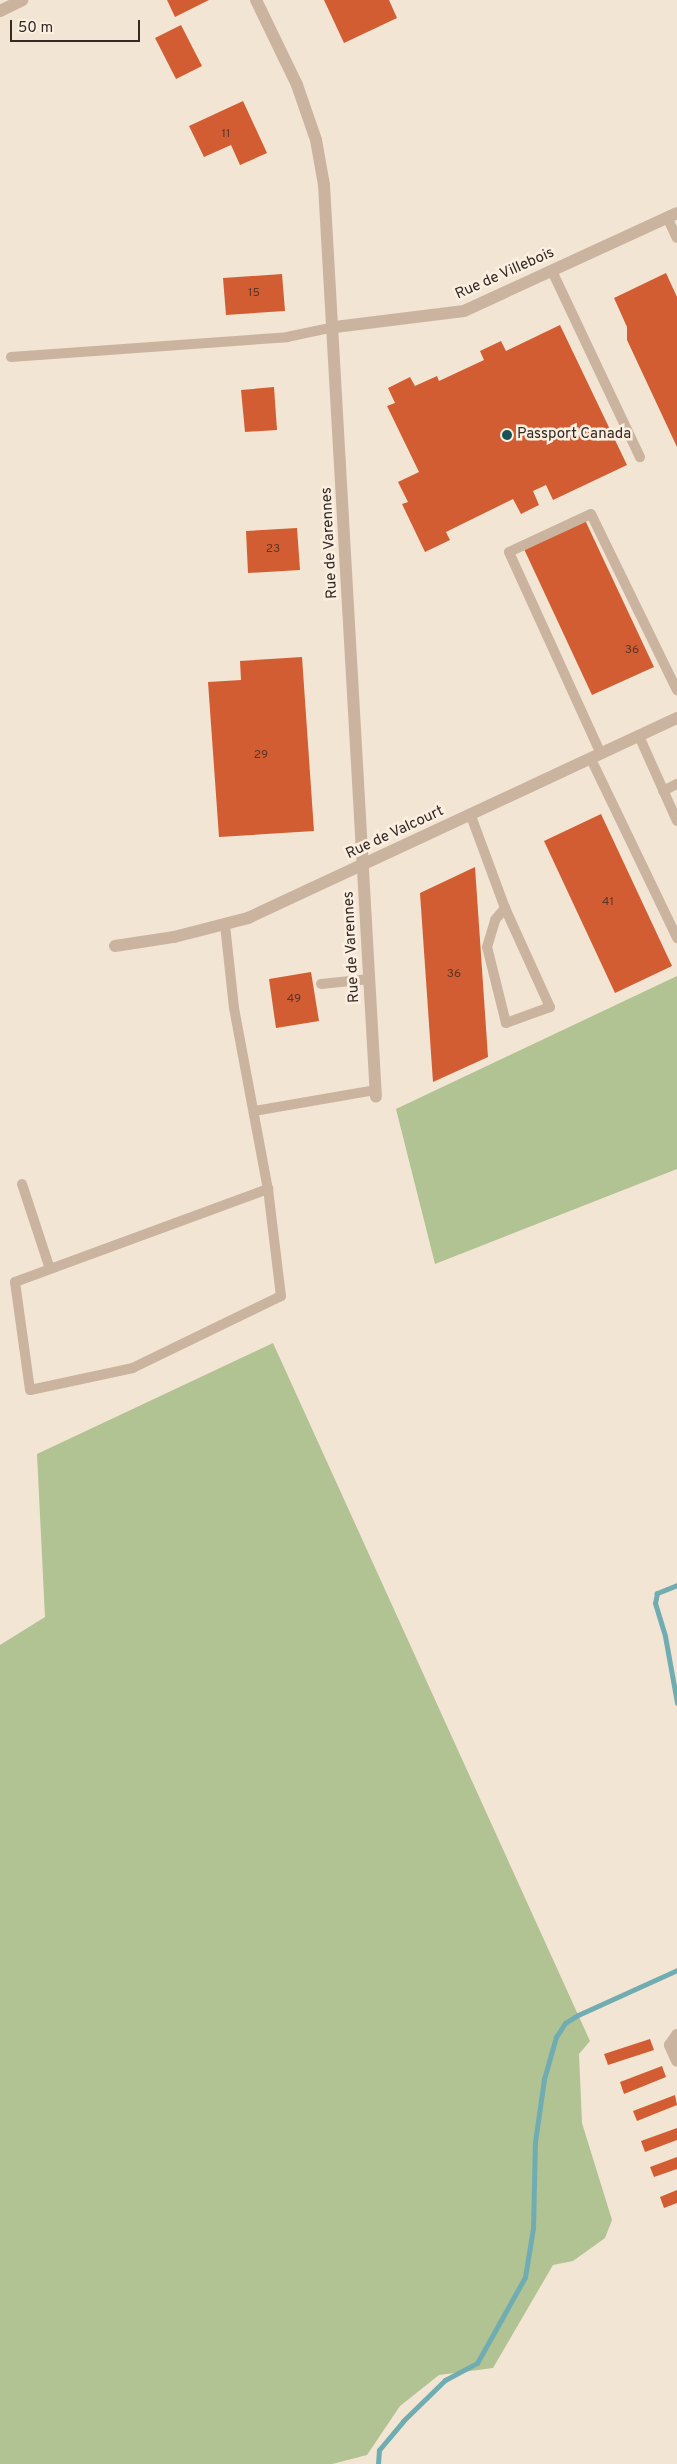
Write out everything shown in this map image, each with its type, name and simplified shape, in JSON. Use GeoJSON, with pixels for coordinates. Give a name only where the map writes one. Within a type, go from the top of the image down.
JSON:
{"type":"FeatureCollection","features":[{"type":"Feature","properties":{"kind":"street"},"geometry":{"type":"LineString","coordinates":[[0,11],[23,0]]}},
{"type":"Feature","properties":{"kind":"street","name":"Rue de Varennes"},"geometry":{"type":"LineString","coordinates":[[256,0],[297,86],[316,140],[327,209],[376,1094]]}},
{"type":"Feature","properties":{"kind":"street","name":"Rue de Villebois"},"geometry":{"type":"LineString","coordinates":[[335,327],[464,311],[672,215]]}},
{"type":"Feature","properties":{"kind":"street","name":"Rue de Valcourt"},"geometry":{"type":"LineString","coordinates":[[115,946],[225,925],[364,866],[677,718]]}},
{"type":"Feature","properties":{"kind":"street"},"geometry":{"type":"LineString","coordinates":[[677,2035],[670,2045],[677,2061]]}},
{"type":"Feature","properties":{"kind":"lane"},"geometry":{"type":"LineString","coordinates":[[672,215],[677,238]]}},
{"type":"Feature","properties":{"kind":"lane"},"geometry":{"type":"LineString","coordinates":[[552,271],[640,457]]}},
{"type":"Feature","properties":{"kind":"lane"},"geometry":{"type":"LineString","coordinates":[[10,357],[287,337],[335,327]]}},
{"type":"Feature","properties":{"kind":"lane"},"geometry":{"type":"LineString","coordinates":[[677,690],[591,514],[509,552],[596,757],[677,938]]}},
{"type":"Feature","properties":{"kind":"lane"},"geometry":{"type":"LineString","coordinates":[[639,736],[677,821]]}},
{"type":"Feature","properties":{"kind":"lane"},"geometry":{"type":"LineString","coordinates":[[663,791],[677,784]]}},
{"type":"Feature","properties":{"kind":"lane"},"geometry":{"type":"LineString","coordinates":[[471,816],[505,908],[550,1007],[506,1023],[487,947],[495,920],[505,908]]}},
{"type":"Feature","properties":{"kind":"lane"},"geometry":{"type":"LineString","coordinates":[[225,925],[234,1008],[268,1188],[281,1296],[133,1368],[30,1390],[15,1282],[268,1188]]}},
{"type":"Feature","properties":{"kind":"lane"},"geometry":{"type":"LineString","coordinates":[[321,984],[370,979]]}},
{"type":"Feature","properties":{"kind":"lane"},"geometry":{"type":"LineString","coordinates":[[254,1111],[376,1094]]}},
{"type":"Feature","properties":{"kind":"lane"},"geometry":{"type":"LineString","coordinates":[[22,1184],[50,1269]]}},
{"type":"Feature","properties":{"kind":"green space"},"geometry":{"type":"Polygon","coordinates":[[[677,976],[677,1169],[435,1264],[396,1109],[677,976]]]}},
{"type":"Feature","properties":{"kind":"green space"},"geometry":{"type":"Polygon","coordinates":[[[273,1343],[590,2041],[579,2054],[582,2123],[612,2220],[605,2238],[573,2261],[553,2265],[493,2368],[439,2375],[400,2406],[367,2455],[332,2464],[0,2464],[0,1645],[45,1617],[37,1454],[273,1343]]]}},
{"type":"Feature","properties":{"kind":"building"},"geometry":{"type":"Polygon","coordinates":[[[167,0],[209,0],[175,17],[167,0]]]}},
{"type":"Feature","properties":{"kind":"building"},"geometry":{"type":"Polygon","coordinates":[[[324,0],[389,0],[397,18],[344,43],[324,0]]]}},
{"type":"Feature","properties":{"kind":"building"},"geometry":{"type":"Polygon","coordinates":[[[181,25],[202,66],[176,79],[155,38],[181,25]]]}},
{"type":"Feature","properties":{"kind":"building"},"geometry":{"type":"Polygon","coordinates":[[[243,101],[267,153],[240,165],[231,145],[204,157],[189,126],[243,101]]]}},
{"type":"Feature","properties":{"kind":"building"},"geometry":{"type":"Polygon","coordinates":[[[666,273],[677,297],[677,447],[627,340],[627,327],[614,298],[666,273]]]}},
{"type":"Feature","properties":{"kind":"building"},"geometry":{"type":"Polygon","coordinates":[[[282,274],[285,311],[226,315],[223,278],[282,274]]]}},
{"type":"Feature","properties":{"kind":"building","name":"Passport Canada"},"geometry":{"type":"Polygon","coordinates":[[[560,325],[627,465],[553,500],[546,485],[533,491],[539,505],[521,514],[513,499],[446,532],[450,540],[425,552],[402,504],[408,502],[398,482],[419,472],[387,406],[395,403],[388,388],[410,377],[415,386],[437,376],[439,381],[484,360],[480,351],[501,341],[506,351],[560,325]]]}},
{"type":"Feature","properties":{"kind":"building"},"geometry":{"type":"Polygon","coordinates":[[[274,387],[277,430],[245,432],[241,390],[274,387]]]}},
{"type":"Feature","properties":{"kind":"building"},"geometry":{"type":"Polygon","coordinates":[[[585,520],[654,667],[592,695],[524,549],[585,520]]]}},
{"type":"Feature","properties":{"kind":"building"},"geometry":{"type":"Polygon","coordinates":[[[297,528],[300,570],[248,573],[246,531],[297,528]]]}},
{"type":"Feature","properties":{"kind":"building"},"geometry":{"type":"Polygon","coordinates":[[[302,657],[314,831],[219,837],[208,682],[241,680],[240,661],[302,657]]]}},
{"type":"Feature","properties":{"kind":"building"},"geometry":{"type":"Polygon","coordinates":[[[601,814],[672,966],[615,993],[544,841],[601,814]]]}},
{"type":"Feature","properties":{"kind":"building"},"geometry":{"type":"Polygon","coordinates":[[[475,867],[488,1057],[433,1082],[420,893],[475,867]]]}},
{"type":"Feature","properties":{"kind":"building"},"geometry":{"type":"Polygon","coordinates":[[[311,972],[319,1021],[276,1028],[269,979],[311,972]]]}},
{"type":"Feature","properties":{"kind":"building"},"geometry":{"type":"Polygon","coordinates":[[[650,2039],[654,2050],[608,2065],[604,2054],[650,2039]]]}},
{"type":"Feature","properties":{"kind":"building"},"geometry":{"type":"Polygon","coordinates":[[[662,2066],[666,2077],[624,2094],[620,2082],[662,2066]]]}},
{"type":"Feature","properties":{"kind":"building"},"geometry":{"type":"Polygon","coordinates":[[[675,2095],[677,2105],[637,2121],[633,2111],[675,2095]]]}},
{"type":"Feature","properties":{"kind":"building"},"geometry":{"type":"Polygon","coordinates":[[[677,2128],[677,2140],[645,2152],[641,2141],[677,2128]]]}},
{"type":"Feature","properties":{"kind":"building"},"geometry":{"type":"Polygon","coordinates":[[[677,2157],[677,2169],[654,2177],[650,2167],[677,2157]]]}},
{"type":"Feature","properties":{"kind":"building"},"geometry":{"type":"Polygon","coordinates":[[[677,2190],[677,2203],[664,2208],[660,2197],[677,2190]]]}},
{"type":"Feature","properties":{"kind":"waterway"},"geometry":{"type":"LineString","coordinates":[[677,1585],[657,1593],[655,1603],[665,1636],[677,1703]]}},
{"type":"Feature","properties":{"kind":"waterway"},"geometry":{"type":"LineString","coordinates":[[378,2464],[379,2450],[403,2421],[445,2380],[477,2363],[525,2277],[533,2228],[535,2142],[544,2079],[556,2037],[565,2023],[578,2015],[677,1970]]}},
{"type":"Feature","properties":{"kind":"place","name":"Passport Canada"},"geometry":{"type":"Point","coordinates":[507,435]}}]}
